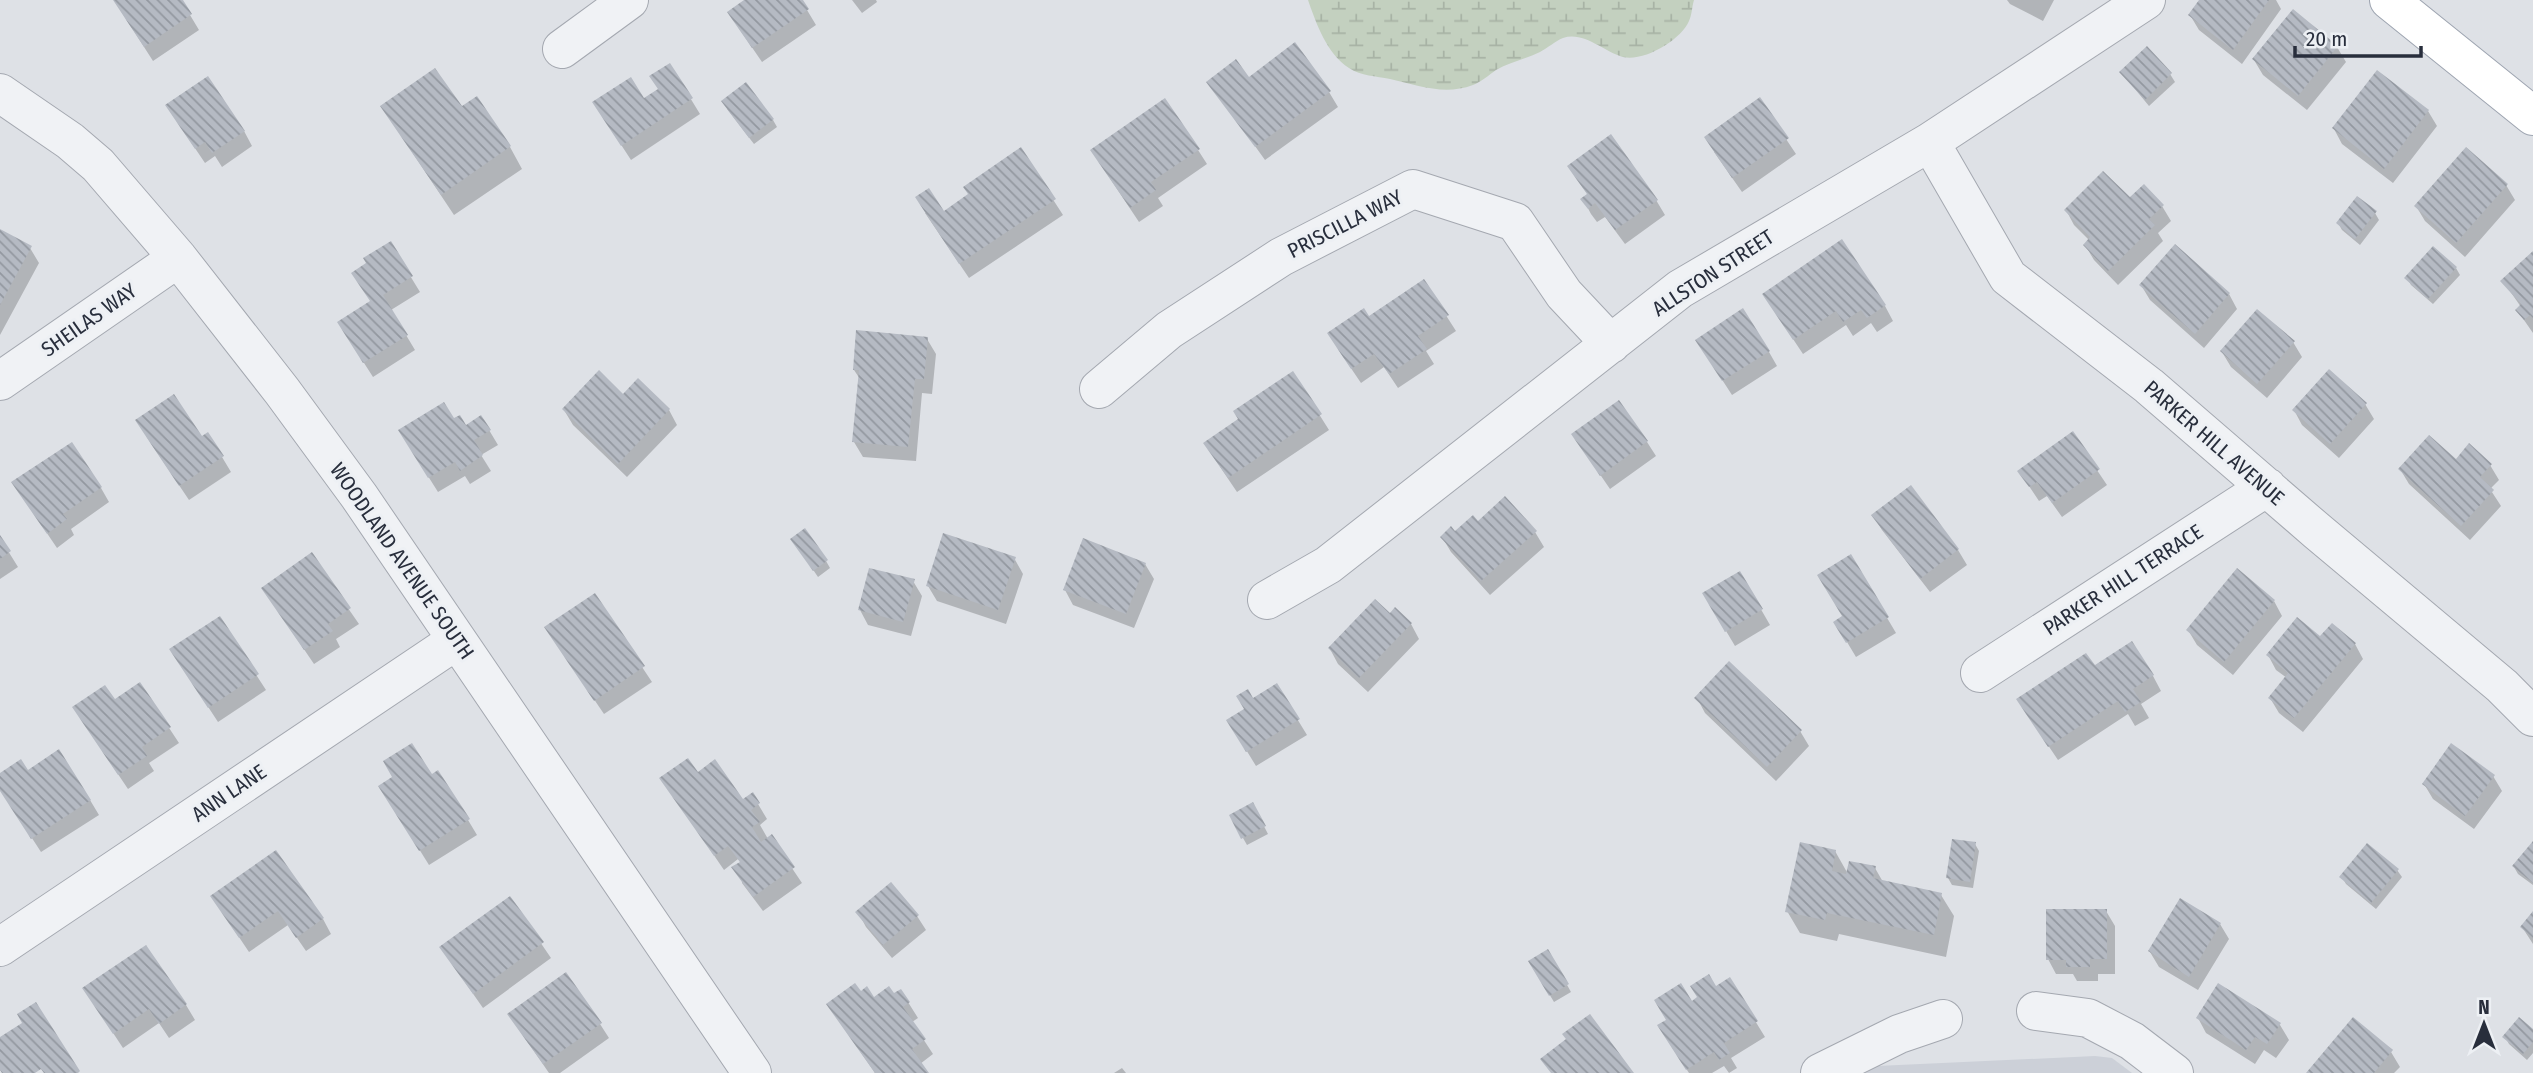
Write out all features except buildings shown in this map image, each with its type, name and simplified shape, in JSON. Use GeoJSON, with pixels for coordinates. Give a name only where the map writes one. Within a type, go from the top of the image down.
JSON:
{"type":"FeatureCollection","features":[{"type":"Feature","properties":{"kind":"main road"},"geometry":{"type":"LineString","coordinates":[[2389,0],[2533,116]]}},
{"type":"Feature","properties":{"kind":"street"},"geometry":{"type":"LineString","coordinates":[[562,49],[629,0]]}},
{"type":"Feature","properties":{"kind":"street","name":"ALLSTON STREET"},"geometry":{"type":"LineString","coordinates":[[1267,600],[1328,565],[1680,289],[1930,142],[2146,0]]}},
{"type":"Feature","properties":{"kind":"street","name":"WOODLAND AVENUE SOUTH"},"geometry":{"type":"LineString","coordinates":[[0,93],[70,141],[98,165],[178,258],[282,391],[457,640],[752,1073]]}},
{"type":"Feature","properties":{"kind":"street","name":"PARKER HILL AVENUE"},"geometry":{"type":"LineString","coordinates":[[1930,142],[2008,277],[2149,386],[2502,686],[2533,717]]}},
{"type":"Feature","properties":{"kind":"street","name":"PRISCILLA WAY"},"geometry":{"type":"LineString","coordinates":[[1099,389],[1169,330],[1281,257],[1413,189],[1515,222],[1564,294],[1611,344]]}},
{"type":"Feature","properties":{"kind":"street","name":"SHEILAS WAY"},"geometry":{"type":"LineString","coordinates":[[0,381],[178,258]]}},
{"type":"Feature","properties":{"kind":"street","name":"PARKER HILL TERRACE"},"geometry":{"type":"LineString","coordinates":[[1980,673],[2267,487]]}},
{"type":"Feature","properties":{"kind":"street","name":"ANN LANE"},"geometry":{"type":"LineString","coordinates":[[0,947],[457,640]]}},
{"type":"Feature","properties":{"kind":"street"},"geometry":{"type":"LineString","coordinates":[[2036,1012],[2088,1018],[2132,1041],[2174,1073]]}},
{"type":"Feature","properties":{"kind":"street"},"geometry":{"type":"LineString","coordinates":[[1819,1073],[1899,1034],[1943,1019]]}},
{"type":"Feature","properties":{"kind":"shaded area"},"geometry":{"type":"Polygon","coordinates":[[[2095,1056],[2112,1058],[2132,1073],[1865,1073],[1877,1066],[2095,1056]]]}},
{"type":"Feature","properties":{"kind":"green space"},"geometry":{"type":"Polygon","coordinates":[[[1308,0],[1694,0],[1685,28],[1670,42],[1651,53],[1632,58],[1623,57],[1579,37],[1563,38],[1540,52],[1496,70],[1476,84],[1441,90],[1364,74],[1349,68],[1328,46],[1308,0]]]}}]}
